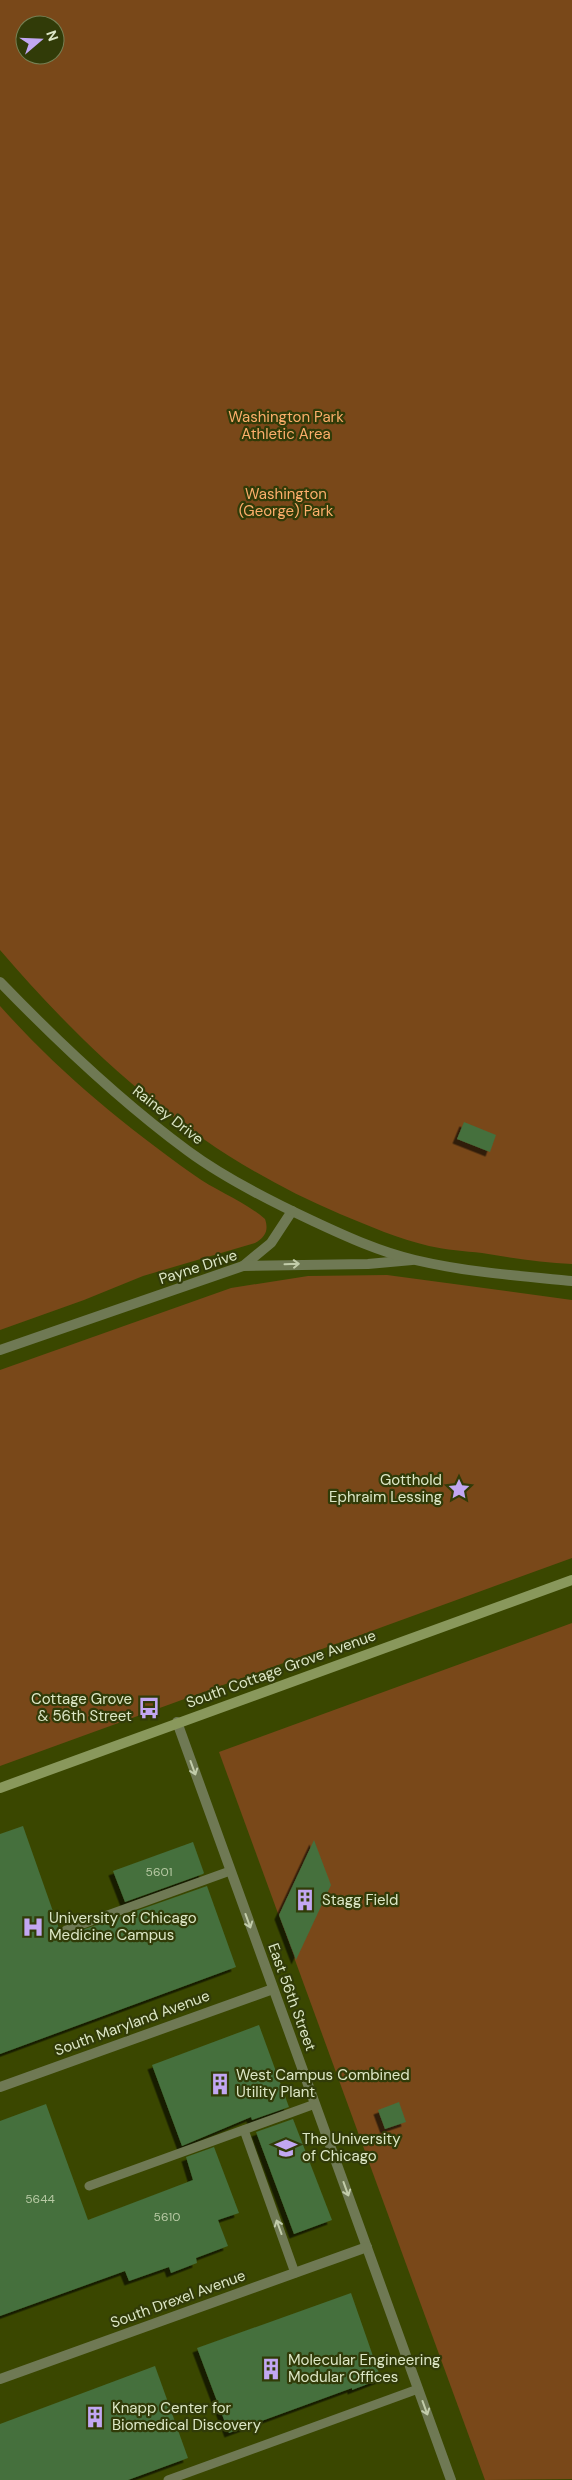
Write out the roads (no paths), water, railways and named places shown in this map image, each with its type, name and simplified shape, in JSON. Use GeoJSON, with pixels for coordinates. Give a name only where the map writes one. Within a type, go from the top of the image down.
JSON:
{"type":"FeatureCollection","features":[{"type":"Feature","properties":{"kind":"main road","name":"South Cottage Grove Avenue"},"geometry":{"type":"LineString","coordinates":[[0,1788],[177,1722],[572,1580]]}},
{"type":"Feature","properties":{"kind":"street","name":"Rainey Drive"},"geometry":{"type":"LineString","coordinates":[[0,982],[49,1034],[112,1091],[189,1152],[264,1198],[344,1235]]}},
{"type":"Feature","properties":{"kind":"street"},"geometry":{"type":"LineString","coordinates":[[243,1266],[271,1243],[292,1211]]}},
{"type":"Feature","properties":{"kind":"street","name":"Payne Drive"},"geometry":{"type":"LineString","coordinates":[[344,1235],[414,1260],[505,1275],[572,1281]]}},
{"type":"Feature","properties":{"kind":"street","name":"Payne Drive"},"geometry":{"type":"LineString","coordinates":[[0,1350],[243,1266],[368,1264],[414,1260]]}},
{"type":"Feature","properties":{"kind":"street","name":"East 56th Street"},"geometry":{"type":"LineString","coordinates":[[177,1722],[451,2480]]}},
{"type":"Feature","properties":{"kind":"street","name":"South Maryland Avenue"},"geometry":{"type":"LineString","coordinates":[[0,2087],[273,1989]]}},
{"type":"Feature","properties":{"kind":"street","name":"South Drexel Avenue"},"geometry":{"type":"LineString","coordinates":[[0,2379],[367,2247]]}},
{"type":"Feature","properties":{"kind":"lane"},"geometry":{"type":"LineString","coordinates":[[66,1930],[230,1871]]}},
{"type":"Feature","properties":{"kind":"lane"},"geometry":{"type":"LineString","coordinates":[[89,2186],[315,2104]]}},
{"type":"Feature","properties":{"kind":"lane"},"geometry":{"type":"LineString","coordinates":[[244,2130],[295,2273]]}},
{"type":"Feature","properties":{"kind":"lane"},"geometry":{"type":"LineString","coordinates":[[168,2480],[418,2389]]}},
{"type":"Feature","properties":{"kind":"place","name":"Gotthold Ephraim Lessing"},"geometry":{"type":"Point","coordinates":[459,1489]}},
{"type":"Feature","properties":{"kind":"place","name":"Cottage Grove & 56th Street"},"geometry":{"type":"Point","coordinates":[149,1708]}},
{"type":"Feature","properties":{"kind":"place","name":"Stagg Field"},"geometry":{"type":"Point","coordinates":[305,1900]}},
{"type":"Feature","properties":{"kind":"place","name":"University of Chicago Medicine Campus"},"geometry":{"type":"Point","coordinates":[33,1927]}},
{"type":"Feature","properties":{"kind":"place","name":"West Campus Combined Utility Plant"},"geometry":{"type":"Point","coordinates":[220,2084]}},
{"type":"Feature","properties":{"kind":"place","name":"The University of Chicago"},"geometry":{"type":"Point","coordinates":[286,2148]}},
{"type":"Feature","properties":{"kind":"place","name":"Molecular Engineering Modular Offices"},"geometry":{"type":"Point","coordinates":[271,2369]}},
{"type":"Feature","properties":{"kind":"place","name":"Knapp Center for Biomedical Discovery"},"geometry":{"type":"Point","coordinates":[95,2417]}},
{"type":"Feature","properties":{"kind":"park label","name":"Washington Park Athletic Area"},"geometry":{"type":"Point","coordinates":[286,426]}},
{"type":"Feature","properties":{"kind":"park label","name":"Washington (George) Park"},"geometry":{"type":"Point","coordinates":[286,502]}}]}
